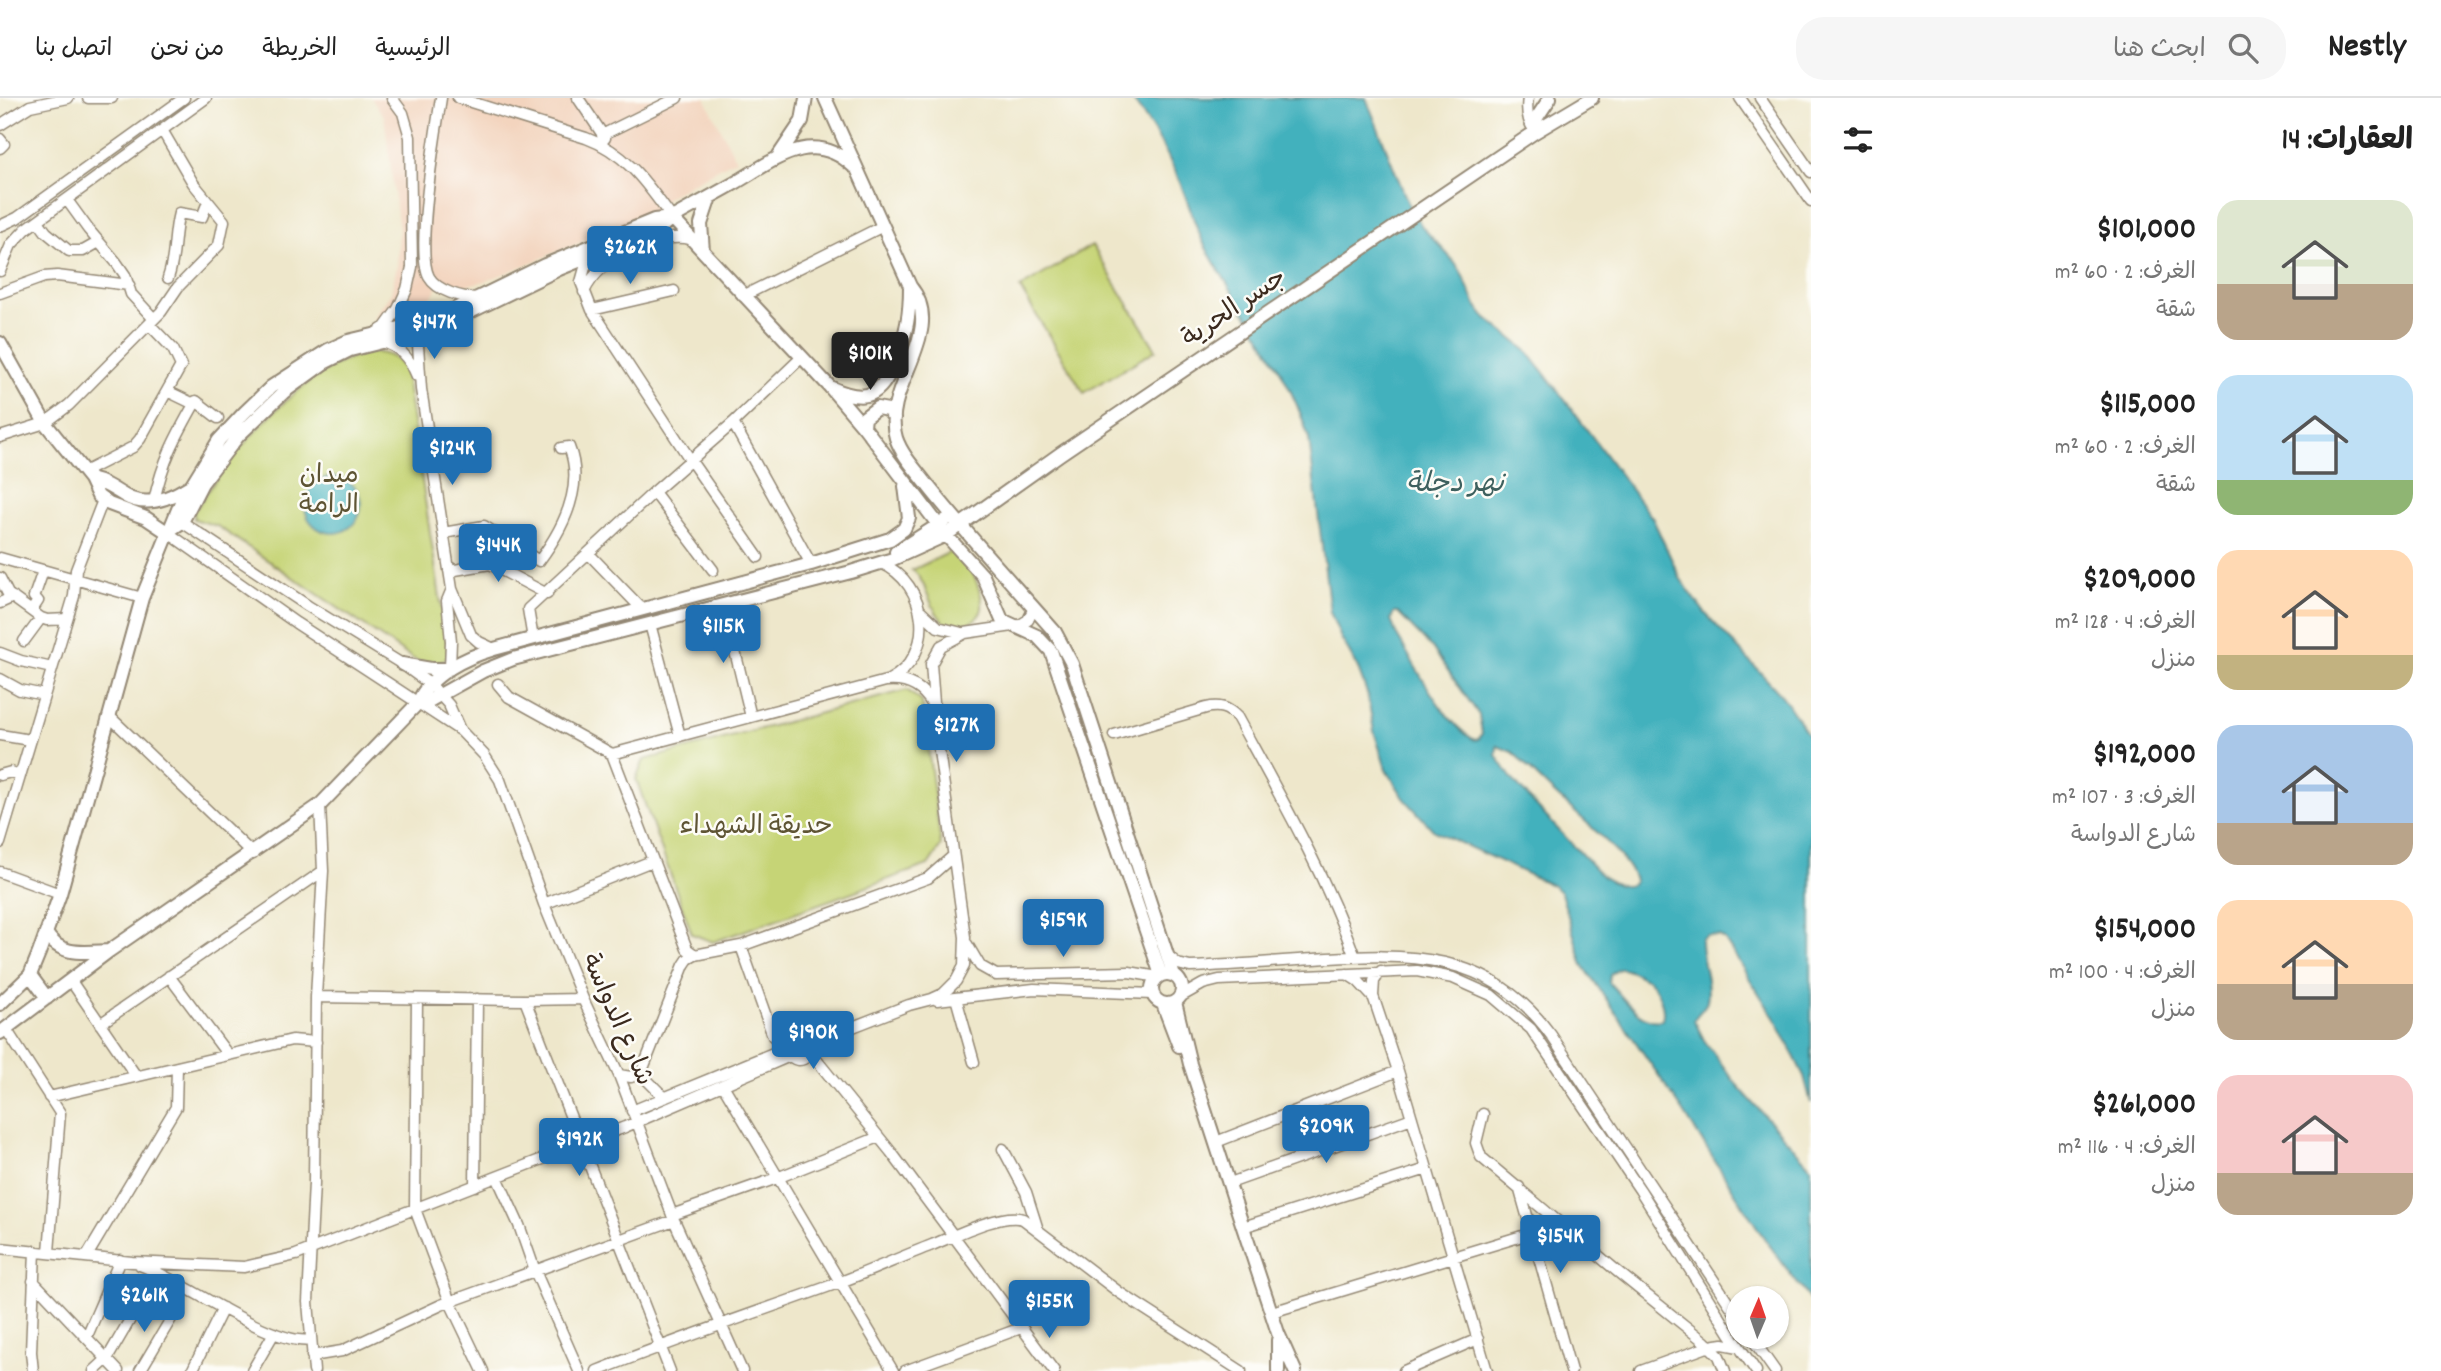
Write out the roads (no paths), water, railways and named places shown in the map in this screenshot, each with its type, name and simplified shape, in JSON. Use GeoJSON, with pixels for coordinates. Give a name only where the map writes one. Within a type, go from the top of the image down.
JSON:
{"type":"FeatureCollection","features":[{"type":"Feature","properties":{"kind":"main road"},"geometry":{"type":"LineString","coordinates":[[776,158],[802,121],[806,98]]}},
{"type":"Feature","properties":{"kind":"main road"},"geometry":{"type":"LineString","coordinates":[[825,98],[910,286],[919,300],[923,324],[894,418],[895,433],[901,448],[956,521],[1055,632],[1070,657],[1167,953],[1164,976],[1152,986],[1152,993],[1156,1000],[1173,1001]]}},
{"type":"Feature","properties":{"kind":"main road"},"geometry":{"type":"LineString","coordinates":[[1535,132],[1534,122],[1550,98]]}},
{"type":"Feature","properties":{"kind":"main road","name":"جسر الحرية"},"geometry":{"type":"LineString","coordinates":[[887,561],[899,549],[942,530],[1060,454],[1535,132],[1592,98]]}},
{"type":"Feature","properties":{"kind":"main road"},"geometry":{"type":"LineString","coordinates":[[178,519],[188,487],[231,426],[271,387],[328,350],[423,330],[470,312],[588,257],[660,228],[672,218],[776,158],[797,149],[820,149],[841,157],[858,171]]}},
{"type":"Feature","properties":{"kind":"main road"},"geometry":{"type":"LineString","coordinates":[[704,253],[701,224],[710,197]]}},
{"type":"Feature","properties":{"kind":"main road"},"geometry":{"type":"LineString","coordinates":[[0,1004],[30,975],[60,894],[142,598],[167,532],[218,459],[272,402],[324,363],[484,296],[581,250],[654,220],[672,218]]}},
{"type":"Feature","properties":{"kind":"main road"},"geometry":{"type":"LineString","coordinates":[[672,218],[864,427],[942,530],[983,576],[990,587],[999,616],[1011,626],[1037,636],[1047,645],[1054,657],[1164,976],[1181,985],[1173,1001],[1184,1056],[1190,1064],[1278,1333],[1295,1371]]}},
{"type":"Feature","properties":{"kind":"main road"},"geometry":{"type":"LineString","coordinates":[[830,387],[859,397],[873,393],[885,384],[907,331],[910,286]]}},
{"type":"Feature","properties":{"kind":"main road"},"geometry":{"type":"LineString","coordinates":[[0,343],[45,423],[87,475],[95,492],[103,500],[146,518],[167,532]]}},
{"type":"Feature","properties":{"kind":"main road"},"geometry":{"type":"LineString","coordinates":[[864,427],[865,417],[877,408],[888,410],[894,418]]}},
{"type":"Feature","properties":{"kind":"main road"},"geometry":{"type":"LineString","coordinates":[[87,475],[135,500],[154,501],[172,496],[188,487]]}},
{"type":"Feature","properties":{"kind":"main road"},"geometry":{"type":"LineString","coordinates":[[436,689],[450,669],[467,659],[495,649],[811,564],[890,540],[907,524],[909,512],[905,482]]}},
{"type":"Feature","properties":{"kind":"main road"},"geometry":{"type":"LineString","coordinates":[[3,1031],[109,951],[320,806],[418,703],[421,696],[507,661],[887,561]]}},
{"type":"Feature","properties":{"kind":"main road"},"geometry":{"type":"LineString","coordinates":[[402,664],[450,669]]}},
{"type":"Feature","properties":{"kind":"main road"},"geometry":{"type":"LineString","coordinates":[[46,933],[54,944],[66,951],[109,951]]}},
{"type":"Feature","properties":{"kind":"main road"},"geometry":{"type":"LineString","coordinates":[[30,975],[47,998]]}},
{"type":"Feature","properties":{"kind":"main road"},"geometry":{"type":"LineString","coordinates":[[1278,1333],[1278,1371]]}},
{"type":"Feature","properties":{"kind":"street"},"geometry":{"type":"LineString","coordinates":[[0,125],[30,106],[76,98]]}},
{"type":"Feature","properties":{"kind":"street"},"geometry":{"type":"LineString","coordinates":[[88,98],[112,98]]}},
{"type":"Feature","properties":{"kind":"street"},"geometry":{"type":"LineString","coordinates":[[0,226],[17,218],[184,98]]}},
{"type":"Feature","properties":{"kind":"street"},"geometry":{"type":"LineString","coordinates":[[0,271],[2,260],[16,239],[38,220],[206,98]]}},
{"type":"Feature","properties":{"kind":"street"},"geometry":{"type":"LineString","coordinates":[[392,98],[403,113],[411,137],[412,267],[407,289],[398,309],[376,339],[391,344],[403,353],[414,369],[421,389]]}},
{"type":"Feature","properties":{"kind":"street"},"geometry":{"type":"LineString","coordinates":[[441,98],[429,187],[425,266],[432,282],[449,292],[468,298],[484,296]]}},
{"type":"Feature","properties":{"kind":"street"},"geometry":{"type":"LineString","coordinates":[[458,98],[586,138],[614,151]]}},
{"type":"Feature","properties":{"kind":"street"},"geometry":{"type":"LineString","coordinates":[[578,98],[614,151],[636,170],[672,218]]}},
{"type":"Feature","properties":{"kind":"street"},"geometry":{"type":"LineString","coordinates":[[602,135],[677,98]]}},
{"type":"Feature","properties":{"kind":"street"},"geometry":{"type":"LineString","coordinates":[[1528,98],[1527,116],[1535,132]]}},
{"type":"Feature","properties":{"kind":"street"},"geometry":{"type":"LineString","coordinates":[[1740,98],[1811,201]]}},
{"type":"Feature","properties":{"kind":"street"},"geometry":{"type":"LineString","coordinates":[[1760,98],[1811,172]]}},
{"type":"Feature","properties":{"kind":"street"},"geometry":{"type":"LineString","coordinates":[[0,437],[45,423],[69,405],[151,322],[178,287],[219,245],[224,221],[193,183],[163,130]]}},
{"type":"Feature","properties":{"kind":"street"},"geometry":{"type":"LineString","coordinates":[[0,139],[4,144],[0,148]]}},
{"type":"Feature","properties":{"kind":"street"},"geometry":{"type":"LineString","coordinates":[[67,200],[116,262],[131,294],[179,358],[181,366],[140,439],[133,447],[87,475]]}},
{"type":"Feature","properties":{"kind":"street"},"geometry":{"type":"LineString","coordinates":[[168,278],[174,260],[179,213],[202,217],[208,202]]}},
{"type":"Feature","properties":{"kind":"street"},"geometry":{"type":"LineString","coordinates":[[38,220],[46,232],[69,251],[83,251],[99,242]]}},
{"type":"Feature","properties":{"kind":"street"},"geometry":{"type":"LineString","coordinates":[[743,296],[883,226]]}},
{"type":"Feature","properties":{"kind":"street"},"geometry":{"type":"LineString","coordinates":[[584,292],[596,272],[614,257],[666,238],[691,239]]}},
{"type":"Feature","properties":{"kind":"street"},"geometry":{"type":"LineString","coordinates":[[588,257],[582,277],[584,292],[592,310],[691,461],[758,556]]}},
{"type":"Feature","properties":{"kind":"street"},"geometry":{"type":"LineString","coordinates":[[0,293],[44,277],[57,276],[129,285]]}},
{"type":"Feature","properties":{"kind":"street"},"geometry":{"type":"LineString","coordinates":[[592,310],[674,291]]}},
{"type":"Feature","properties":{"kind":"street"},"geometry":{"type":"LineString","coordinates":[[423,330],[418,345],[421,389],[452,589],[471,635],[495,649]]}},
{"type":"Feature","properties":{"kind":"street"},"geometry":{"type":"LineString","coordinates":[[533,639],[528,610],[802,357]]}},
{"type":"Feature","properties":{"kind":"street"},"geometry":{"type":"LineString","coordinates":[[167,391],[194,404]]}},
{"type":"Feature","properties":{"kind":"street"},"geometry":{"type":"LineString","coordinates":[[154,501],[170,446],[196,401],[218,418]]}},
{"type":"Feature","properties":{"kind":"street"},"geometry":{"type":"LineString","coordinates":[[733,423],[811,564]]}},
{"type":"Feature","properties":{"kind":"street"},"geometry":{"type":"LineString","coordinates":[[443,533],[484,526],[539,561],[559,532],[570,505],[574,460],[569,447],[561,447]]}},
{"type":"Feature","properties":{"kind":"street"},"geometry":{"type":"LineString","coordinates":[[654,492],[713,570]]}},
{"type":"Feature","properties":{"kind":"street"},"geometry":{"type":"LineString","coordinates":[[0,843],[67,619],[77,580],[76,570],[103,500]]}},
{"type":"Feature","properties":{"kind":"street"},"geometry":{"type":"LineString","coordinates":[[178,519],[308,606],[402,664],[436,689]]}},
{"type":"Feature","properties":{"kind":"street","name":"شارع الدواسة"},"geometry":{"type":"LineString","coordinates":[[167,532],[296,622],[461,731],[484,755],[500,779],[544,904],[583,999],[619,1075],[673,1218],[741,1371]]}},
{"type":"Feature","properties":{"kind":"street"},"geometry":{"type":"LineString","coordinates":[[589,554],[642,609]]}},
{"type":"Feature","properties":{"kind":"street"},"geometry":{"type":"LineString","coordinates":[[0,558],[142,598]]}},
{"type":"Feature","properties":{"kind":"street"},"geometry":{"type":"LineString","coordinates":[[887,561],[903,577],[919,608],[938,627],[965,633]]}},
{"type":"Feature","properties":{"kind":"street"},"geometry":{"type":"LineString","coordinates":[[449,571],[489,564],[547,594]]}},
{"type":"Feature","properties":{"kind":"street"},"geometry":{"type":"LineString","coordinates":[[32,610],[38,601],[34,597],[43,571]]}},
{"type":"Feature","properties":{"kind":"street"},"geometry":{"type":"LineString","coordinates":[[0,578],[2,585],[13,597],[41,618],[67,619]]}},
{"type":"Feature","properties":{"kind":"street"},"geometry":{"type":"LineString","coordinates":[[450,669],[451,641],[447,601],[452,589]]}},
{"type":"Feature","properties":{"kind":"street"},"geometry":{"type":"LineString","coordinates":[[0,603],[13,597]]}},
{"type":"Feature","properties":{"kind":"street"},"geometry":{"type":"LineString","coordinates":[[724,606],[751,717]]}},
{"type":"Feature","properties":{"kind":"street"},"geometry":{"type":"LineString","coordinates":[[612,754],[886,681],[904,669],[917,651],[922,630],[919,608]]}},
{"type":"Feature","properties":{"kind":"street"},"geometry":{"type":"LineString","coordinates":[[926,1001],[943,994],[959,976],[965,961],[965,937],[933,706],[932,659],[941,646],[965,633],[1020,625],[1028,620],[1034,608]]}},
{"type":"Feature","properties":{"kind":"street"},"geometry":{"type":"LineString","coordinates":[[24,641],[41,618]]}},
{"type":"Feature","properties":{"kind":"street"},"geometry":{"type":"LineString","coordinates":[[650,624],[680,736]]}},
{"type":"Feature","properties":{"kind":"street"},"geometry":{"type":"LineString","coordinates":[[0,653],[20,661],[52,668]]}},
{"type":"Feature","properties":{"kind":"street"},"geometry":{"type":"LineString","coordinates":[[0,679],[20,690],[44,695]]}},
{"type":"Feature","properties":{"kind":"street"},"geometry":{"type":"LineString","coordinates":[[886,681],[910,683],[924,692],[933,706]]}},
{"type":"Feature","properties":{"kind":"street"},"geometry":{"type":"LineString","coordinates":[[499,684],[509,697],[612,754],[687,949],[695,955]]}},
{"type":"Feature","properties":{"kind":"street","name":"شارع الدواسة"},"geometry":{"type":"LineString","coordinates":[[436,689],[453,711],[461,731]]}},
{"type":"Feature","properties":{"kind":"street"},"geometry":{"type":"LineString","coordinates":[[1114,735],[1206,708],[1216,706],[1229,709],[1237,717],[1301,832],[1336,904],[1355,957]]}},
{"type":"Feature","properties":{"kind":"street"},"geometry":{"type":"LineString","coordinates":[[109,716],[253,854]]}},
{"type":"Feature","properties":{"kind":"street"},"geometry":{"type":"LineString","coordinates":[[0,735],[30,740]]}},
{"type":"Feature","properties":{"kind":"street"},"geometry":{"type":"LineString","coordinates":[[0,775],[11,772],[19,775]]}},
{"type":"Feature","properties":{"kind":"street"},"geometry":{"type":"LineString","coordinates":[[314,1371],[308,1302],[312,1249],[316,997],[323,871],[320,806]]}},
{"type":"Feature","properties":{"kind":"street"},"geometry":{"type":"LineString","coordinates":[[619,1075],[631,1077],[642,1071],[684,965],[695,955],[741,946],[928,878],[952,857]]}},
{"type":"Feature","properties":{"kind":"street"},"geometry":{"type":"LineString","coordinates":[[544,904],[652,861]]}},
{"type":"Feature","properties":{"kind":"street"},"geometry":{"type":"LineString","coordinates":[[100,1024],[323,871]]}},
{"type":"Feature","properties":{"kind":"street"},"geometry":{"type":"LineString","coordinates":[[0,872],[60,894]]}},
{"type":"Feature","properties":{"kind":"street"},"geometry":{"type":"LineString","coordinates":[[965,937],[980,965],[996,975],[1129,972],[1164,976]]}},
{"type":"Feature","properties":{"kind":"street"},"geometry":{"type":"LineString","coordinates":[[741,946],[773,1036],[802,1060],[810,1048],[909,1004],[1034,989],[1152,993]]}},
{"type":"Feature","properties":{"kind":"street"},"geometry":{"type":"LineString","coordinates":[[1167,953],[1173,961],[1185,967],[1405,956],[1438,960],[1477,972],[1495,981],[1527,1006],[1551,1035],[1726,1299]]}},
{"type":"Feature","properties":{"kind":"street"},"geometry":{"type":"LineString","coordinates":[[1405,956],[1405,971]]}},
{"type":"Feature","properties":{"kind":"street"},"geometry":{"type":"LineString","coordinates":[[1260,963],[1261,977]]}},
{"type":"Feature","properties":{"kind":"street"},"geometry":{"type":"LineString","coordinates":[[1381,971],[1374,981],[1373,996],[1488,1371]]}},
{"type":"Feature","properties":{"kind":"street"},"geometry":{"type":"LineString","coordinates":[[1173,1001],[1208,982],[1381,971],[1436,974],[1473,986],[1498,1000],[1531,1029],[1640,1190],[1726,1328]]}},
{"type":"Feature","properties":{"kind":"street"},"geometry":{"type":"LineString","coordinates":[[1345,973],[1373,996]]}},
{"type":"Feature","properties":{"kind":"street"},"geometry":{"type":"LineString","coordinates":[[169,976],[228,1055]]}},
{"type":"Feature","properties":{"kind":"street"},"geometry":{"type":"LineString","coordinates":[[71,981],[136,1076]]}},
{"type":"Feature","properties":{"kind":"street"},"geometry":{"type":"LineString","coordinates":[[316,997],[583,999]]}},
{"type":"Feature","properties":{"kind":"street"},"geometry":{"type":"LineString","coordinates":[[956,998],[974,1062]]}},
{"type":"Feature","properties":{"kind":"street"},"geometry":{"type":"LineString","coordinates":[[417,999],[415,1209],[450,1302],[483,1371]]}},
{"type":"Feature","properties":{"kind":"street"},"geometry":{"type":"LineString","coordinates":[[475,1186],[477,999]]}},
{"type":"Feature","properties":{"kind":"street"},"geometry":{"type":"LineString","coordinates":[[525,1000],[670,1371]]}},
{"type":"Feature","properties":{"kind":"street"},"geometry":{"type":"LineString","coordinates":[[3,1031],[60,1113],[49,1252]]}},
{"type":"Feature","properties":{"kind":"street"},"geometry":{"type":"LineString","coordinates":[[0,1248],[132,1262],[244,1266],[296,1255],[583,1144],[723,1086],[789,1049],[793,1039],[799,1037],[806,1039],[810,1048],[1054,1371]]}},
{"type":"Feature","properties":{"kind":"street"},"geometry":{"type":"LineString","coordinates":[[49,1097],[292,1040],[316,1042]]}},
{"type":"Feature","properties":{"kind":"street"},"geometry":{"type":"LineString","coordinates":[[632,1111],[789,1049]]}},
{"type":"Feature","properties":{"kind":"street"},"geometry":{"type":"LineString","coordinates":[[87,1256],[176,1107],[177,1067]]}},
{"type":"Feature","properties":{"kind":"street"},"geometry":{"type":"LineString","coordinates":[[642,1071],[665,1098]]}},
{"type":"Feature","properties":{"kind":"street"},"geometry":{"type":"LineString","coordinates":[[1216,1142],[1398,1071]]}},
{"type":"Feature","properties":{"kind":"street"},"geometry":{"type":"LineString","coordinates":[[723,1086],[894,1371]]}},
{"type":"Feature","properties":{"kind":"street"},"geometry":{"type":"LineString","coordinates":[[1483,1114],[1477,1135],[1478,1150],[1487,1162],[1710,1346],[1719,1356],[1725,1371]]}},
{"type":"Feature","properties":{"kind":"street"},"geometry":{"type":"LineString","coordinates":[[1230,1183],[1412,1118]]}},
{"type":"Feature","properties":{"kind":"street"},"geometry":{"type":"LineString","coordinates":[[312,1355],[342,1351],[450,1302],[618,1241],[879,1137]]}},
{"type":"Feature","properties":{"kind":"street"},"geometry":{"type":"LineString","coordinates":[[1003,1149],[1026,1192],[1039,1231]]}},
{"type":"Feature","properties":{"kind":"street"},"geometry":{"type":"LineString","coordinates":[[1243,1227],[1427,1169]]}},
{"type":"Feature","properties":{"kind":"street"},"geometry":{"type":"LineString","coordinates":[[497,1177],[579,1371]]}},
{"type":"Feature","properties":{"kind":"street"},"geometry":{"type":"LineString","coordinates":[[1519,1187],[1571,1371]]}},
{"type":"Feature","properties":{"kind":"street"},"geometry":{"type":"LineString","coordinates":[[597,1371],[719,1324],[840,1282],[952,1237],[1016,1216],[1120,1293],[1241,1371]]}},
{"type":"Feature","properties":{"kind":"street"},"geometry":{"type":"LineString","coordinates":[[1272,1312],[1532,1233]]}},
{"type":"Feature","properties":{"kind":"street"},"geometry":{"type":"LineString","coordinates":[[33,1371],[35,1251]]}},
{"type":"Feature","properties":{"kind":"street"},"geometry":{"type":"LineString","coordinates":[[86,1336],[120,1260]]}},
{"type":"Feature","properties":{"kind":"street"},"geometry":{"type":"LineString","coordinates":[[132,1262],[274,1333],[299,1341],[311,1340]]}},
{"type":"Feature","properties":{"kind":"street"},"geometry":{"type":"LineString","coordinates":[[94,1371],[107,1359],[157,1273]]}},
{"type":"Feature","properties":{"kind":"street"},"geometry":{"type":"LineString","coordinates":[[33,1281],[118,1371]]}},
{"type":"Feature","properties":{"kind":"street"},"geometry":{"type":"LineString","coordinates":[[140,1371],[172,1317],[141,1299]]}},
{"type":"Feature","properties":{"kind":"street"},"geometry":{"type":"LineString","coordinates":[[192,1371],[223,1308]]}},
{"type":"Feature","properties":{"kind":"street"},"geometry":{"type":"LineString","coordinates":[[1710,1346],[1719,1339],[1723,1323]]}},
{"type":"Feature","properties":{"kind":"street"},"geometry":{"type":"LineString","coordinates":[[905,1371],[1021,1328]]}},
{"type":"Feature","properties":{"kind":"street"},"geometry":{"type":"LineString","coordinates":[[252,1371],[274,1333]]}},
{"type":"Feature","properties":{"kind":"street"},"geometry":{"type":"LineString","coordinates":[[1404,1371],[1478,1339]]}},
{"type":"Feature","properties":{"kind":"street"},"geometry":{"type":"LineString","coordinates":[[1646,1370],[1710,1346],[1726,1345]]}},
{"type":"Feature","properties":{"kind":"street"},"geometry":{"type":"LineString","coordinates":[[1740,1349],[1756,1371]]}},
{"type":"Feature","properties":{"kind":"street"},"geometry":{"type":"LineString","coordinates":[[1759,1349],[1775,1371]]}},
{"type":"Feature","properties":{"kind":"water","name":"نهر دجلة"},"geometry":{"type":"Polygon","coordinates":[[[1131,98],[1366,98],[1410,208],[1423,228],[1460,270],[1476,305],[1485,317],[1527,351],[1568,404],[1653,519],[1680,578],[1705,613],[1783,697],[1811,739],[1811,1103],[1804,1076],[1777,1022],[1720,936],[1707,935],[1701,939],[1708,993],[1706,1004],[1694,1020],[1704,1040],[1737,1085],[1811,1167],[1811,1302],[1762,1235],[1683,1111],[1583,965],[1561,893],[1554,886],[1434,831],[1404,798],[1386,769],[1374,731],[1367,693],[1357,666],[1330,612],[1309,439],[1300,413],[1277,364],[1205,246],[1170,161],[1131,98]],[[1394,613],[1391,619],[1396,634],[1431,693],[1463,732],[1475,740],[1479,739],[1482,733],[1479,715],[1433,649],[1398,613],[1394,613]],[[1497,746],[1496,755],[1512,779],[1603,877],[1624,886],[1635,881],[1631,871],[1612,847],[1513,752],[1497,746]],[[1623,969],[1610,975],[1609,982],[1634,1010],[1647,1019],[1662,1020],[1662,1004],[1649,980],[1623,969]]]}},
{"type":"Feature","properties":{"kind":"water"},"geometry":{"type":"Polygon","coordinates":[[[333,477],[344,479],[353,485],[359,494],[359,516],[353,525],[344,531],[333,533],[322,531],[313,525],[307,516],[305,505],[307,494],[313,485],[322,479],[333,477]]]}},
{"type":"Feature","properties":{"kind":"park label","name":"ميدان الرامة"},"geometry":{"type":"Point","coordinates":[329,491]}},
{"type":"Feature","properties":{"kind":"park label","name":"حديقة الشهداء"},"geometry":{"type":"Point","coordinates":[756,827]}}]}
